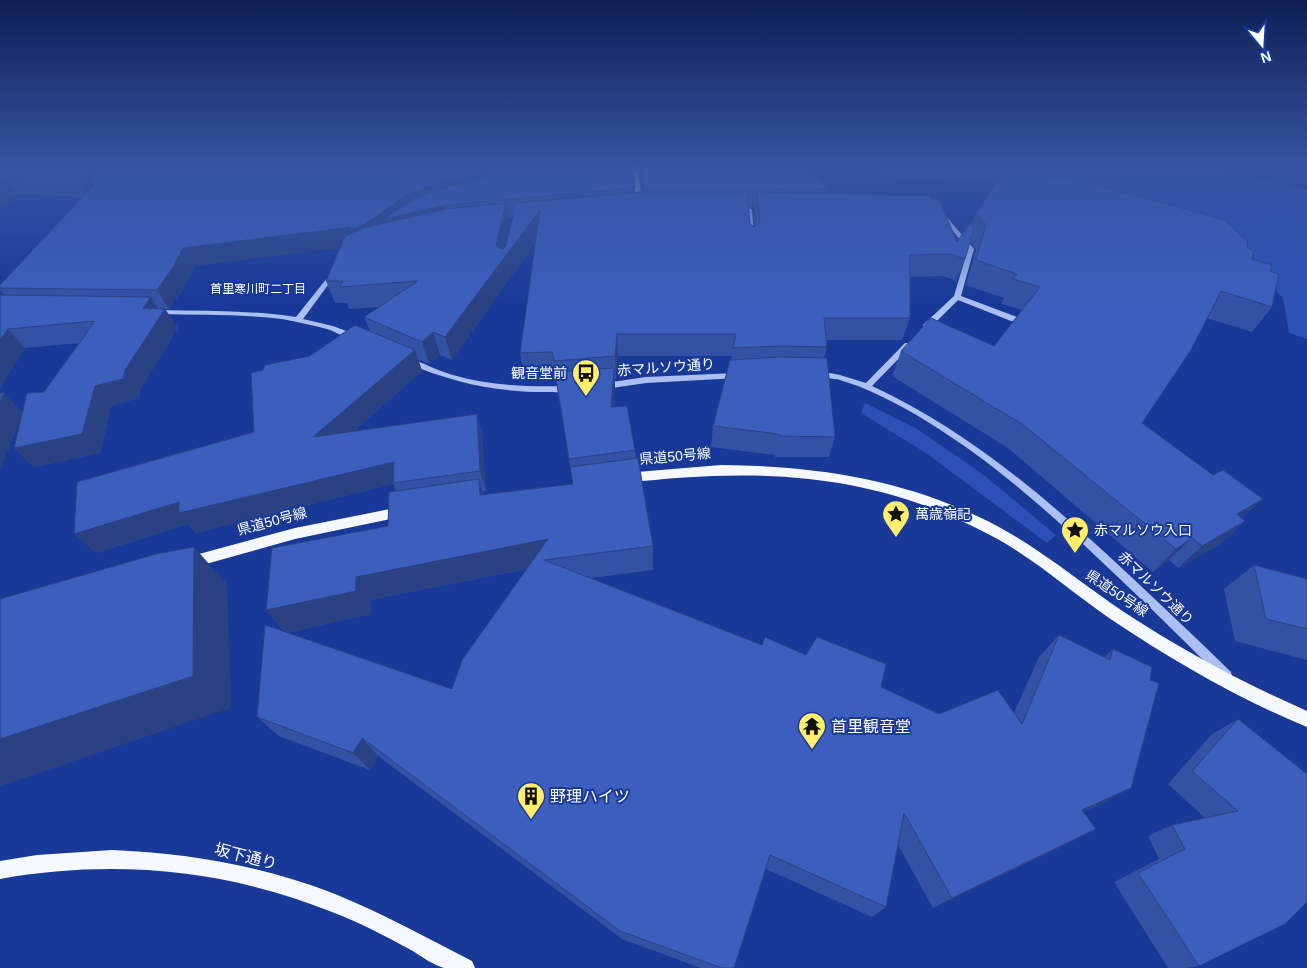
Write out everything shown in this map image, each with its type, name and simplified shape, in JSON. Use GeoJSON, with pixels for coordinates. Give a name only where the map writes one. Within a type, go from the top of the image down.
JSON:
{"type":"FeatureCollection","features":[{"type":"Feature","properties":{"kind":"main road","name":"県道50号線"},"geometry":{"type":"LineString","coordinates":[[615,480],[708,470],[760,468],[841,477],[904,494],[965,516],[994,531],[1023,548],[1117,616],[1174,651],[1237,685],[1307,719]]}},
{"type":"Feature","properties":{"kind":"main road","name":"県道50号線"},"geometry":{"type":"LineString","coordinates":[[175,568],[256,543],[332,524],[420,508]]}},
{"type":"Feature","properties":{"kind":"main road","name":"坂下通り"},"geometry":{"type":"LineString","coordinates":[[0,870],[60,860],[88,859],[140,860],[204,866],[276,884],[338,904],[464,968]]}},
{"type":"Feature","properties":{"kind":"street"},"geometry":{"type":"LineString","coordinates":[[749,211],[752,245]]}},
{"type":"Feature","properties":{"kind":"street"},"geometry":{"type":"LineString","coordinates":[[917,336],[957,297],[971,249],[938,211]]}},
{"type":"Feature","properties":{"kind":"street"},"geometry":{"type":"LineString","coordinates":[[299,319],[339,265]]}},
{"type":"Feature","properties":{"kind":"street"},"geometry":{"type":"LineString","coordinates":[[957,297],[1014,319]]}},
{"type":"Feature","properties":{"kind":"street"},"geometry":{"type":"LineString","coordinates":[[150,312],[246,314],[299,319],[328,326],[367,342]]}},
{"type":"Feature","properties":{"kind":"street"},"geometry":{"type":"LineString","coordinates":[[867,387],[911,342]]}},
{"type":"Feature","properties":{"kind":"street"},"geometry":{"type":"LineString","coordinates":[[402,358],[448,377],[489,387],[578,388]]}},
{"type":"Feature","properties":{"kind":"street","name":"赤マルソウ通り"},"geometry":{"type":"LineString","coordinates":[[809,374],[842,377],[867,387],[934,422],[1002,467],[1042,500],[1139,589],[1237,685]]}},
{"type":"Feature","properties":{"kind":"street","name":"赤マルソウ通り"},"geometry":{"type":"LineString","coordinates":[[593,387],[646,380],[746,375]]}},
{"type":"Feature","properties":{"kind":"shaded area"},"geometry":{"type":"Polygon","coordinates":[[[1125,211],[1307,211],[1307,339],[1289,333],[1283,298],[1233,244],[1125,211]]]}},
{"type":"Feature","properties":{"kind":"shaded area"},"geometry":{"type":"Polygon","coordinates":[[[865,403],[917,429],[984,475],[1056,535],[1047,543],[926,453],[861,413],[865,403]]]}},
{"type":"Feature","properties":{"kind":"building"},"geometry":{"type":"Polygon","coordinates":[[[70,211],[384,211],[365,224],[350,230],[351,227],[183,248],[174,266],[157,290],[0,288],[0,285],[70,211]]]}},
{"type":"Feature","properties":{"kind":"building"},"geometry":{"type":"Polygon","coordinates":[[[396,211],[419,211],[384,219],[396,211]]]}},
{"type":"Feature","properties":{"kind":"building"},"geometry":{"type":"Polygon","coordinates":[[[437,211],[504,211],[496,246],[502,249],[506,246],[514,211],[539,211],[445,337],[433,332],[422,342],[364,317],[418,281],[340,287],[343,281],[326,281],[345,236],[363,228],[437,211]]]}},
{"type":"Feature","properties":{"kind":"building"},"geometry":{"type":"Polygon","coordinates":[[[540,211],[749,211],[750,223],[754,227],[760,223],[759,211],[944,211],[957,242],[970,223],[974,228],[965,259],[951,254],[910,255],[910,318],[824,318],[827,347],[779,346],[733,348],[736,334],[617,334],[615,356],[554,361],[552,352],[520,353],[540,211]]]}},
{"type":"Feature","properties":{"kind":"building"},"geometry":{"type":"Polygon","coordinates":[[[977,211],[1193,211],[1225,220],[1247,241],[1248,248],[1254,251],[1252,259],[1272,265],[1270,271],[1279,274],[1272,307],[1221,291],[1191,350],[1142,423],[1213,475],[1223,470],[1263,499],[1237,514],[1245,521],[1202,546],[1192,538],[1176,549],[1022,424],[901,351],[931,318],[994,346],[1040,287],[1013,279],[1017,274],[976,260],[986,225],[976,213],[977,211]]]}},
{"type":"Feature","properties":{"kind":"building"},"geometry":{"type":"Polygon","coordinates":[[[0,295],[151,297],[143,308],[165,309],[125,370],[123,379],[95,386],[82,434],[14,448],[27,393],[44,392],[95,321],[8,329],[0,340],[0,295]]]}},
{"type":"Feature","properties":{"kind":"building"},"geometry":{"type":"Polygon","coordinates":[[[355,325],[415,350],[313,437],[477,414],[480,471],[393,483],[394,462],[179,513],[179,502],[74,534],[77,482],[254,432],[251,373],[263,370],[265,365],[310,356],[355,325]]]}},
{"type":"Feature","properties":{"kind":"building"},"geometry":{"type":"Polygon","coordinates":[[[779,357],[827,358],[835,437],[779,436],[779,434],[713,426],[730,360],[779,357]]]}},
{"type":"Feature","properties":{"kind":"building"},"geometry":{"type":"Polygon","coordinates":[[[614,368],[611,407],[627,406],[635,450],[569,459],[555,372],[614,368]]]}},
{"type":"Feature","properties":{"kind":"building"},"geometry":{"type":"Polygon","coordinates":[[[0,393],[4,393],[0,402],[0,393]]]}},
{"type":"Feature","properties":{"kind":"building"},"geometry":{"type":"Polygon","coordinates":[[[638,458],[653,546],[544,560],[762,645],[765,637],[806,655],[817,637],[886,664],[881,687],[939,714],[998,690],[1022,724],[1059,635],[1110,660],[1113,649],[1152,667],[1150,680],[1159,683],[1131,788],[1082,810],[1096,829],[952,898],[904,813],[886,907],[770,855],[734,968],[722,968],[620,931],[362,738],[353,753],[257,717],[265,625],[452,689],[462,660],[548,539],[356,577],[356,591],[266,610],[272,548],[388,526],[389,492],[479,479],[480,495],[573,484],[570,467],[638,458]]]}},
{"type":"Feature","properties":{"kind":"building"},"geometry":{"type":"Polygon","coordinates":[[[194,547],[193,676],[0,739],[0,599],[156,554],[194,547]]]}},
{"type":"Feature","properties":{"kind":"building"},"geometry":{"type":"Polygon","coordinates":[[[1254,565],[1307,579],[1307,629],[1266,619],[1254,565]]]}},
{"type":"Feature","properties":{"kind":"building"},"geometry":{"type":"Polygon","coordinates":[[[1238,719],[1307,774],[1307,902],[1285,924],[1199,966],[1138,873],[1185,849],[1172,825],[1238,811],[1192,771],[1238,719]]]}},
{"type":"Feature","properties":{"kind":"place","name":"観音堂前"},"geometry":{"type":"Point","coordinates":[586,397]}},
{"type":"Feature","properties":{"kind":"place","name":"萬歳嶺記"},"geometry":{"type":"Point","coordinates":[896,538]}},
{"type":"Feature","properties":{"kind":"place","name":"赤マルソウ入口"},"geometry":{"type":"Point","coordinates":[1075,554]}},
{"type":"Feature","properties":{"kind":"place","name":"首里観音堂"},"geometry":{"type":"Point","coordinates":[812,750]}},
{"type":"Feature","properties":{"kind":"place","name":"野理ハイツ"},"geometry":{"type":"Point","coordinates":[531,820]}},
{"type":"Feature","properties":{"kind":"district","name":"首里寒川町二丁目"},"geometry":{"type":"Point","coordinates":[258,289]}}]}
